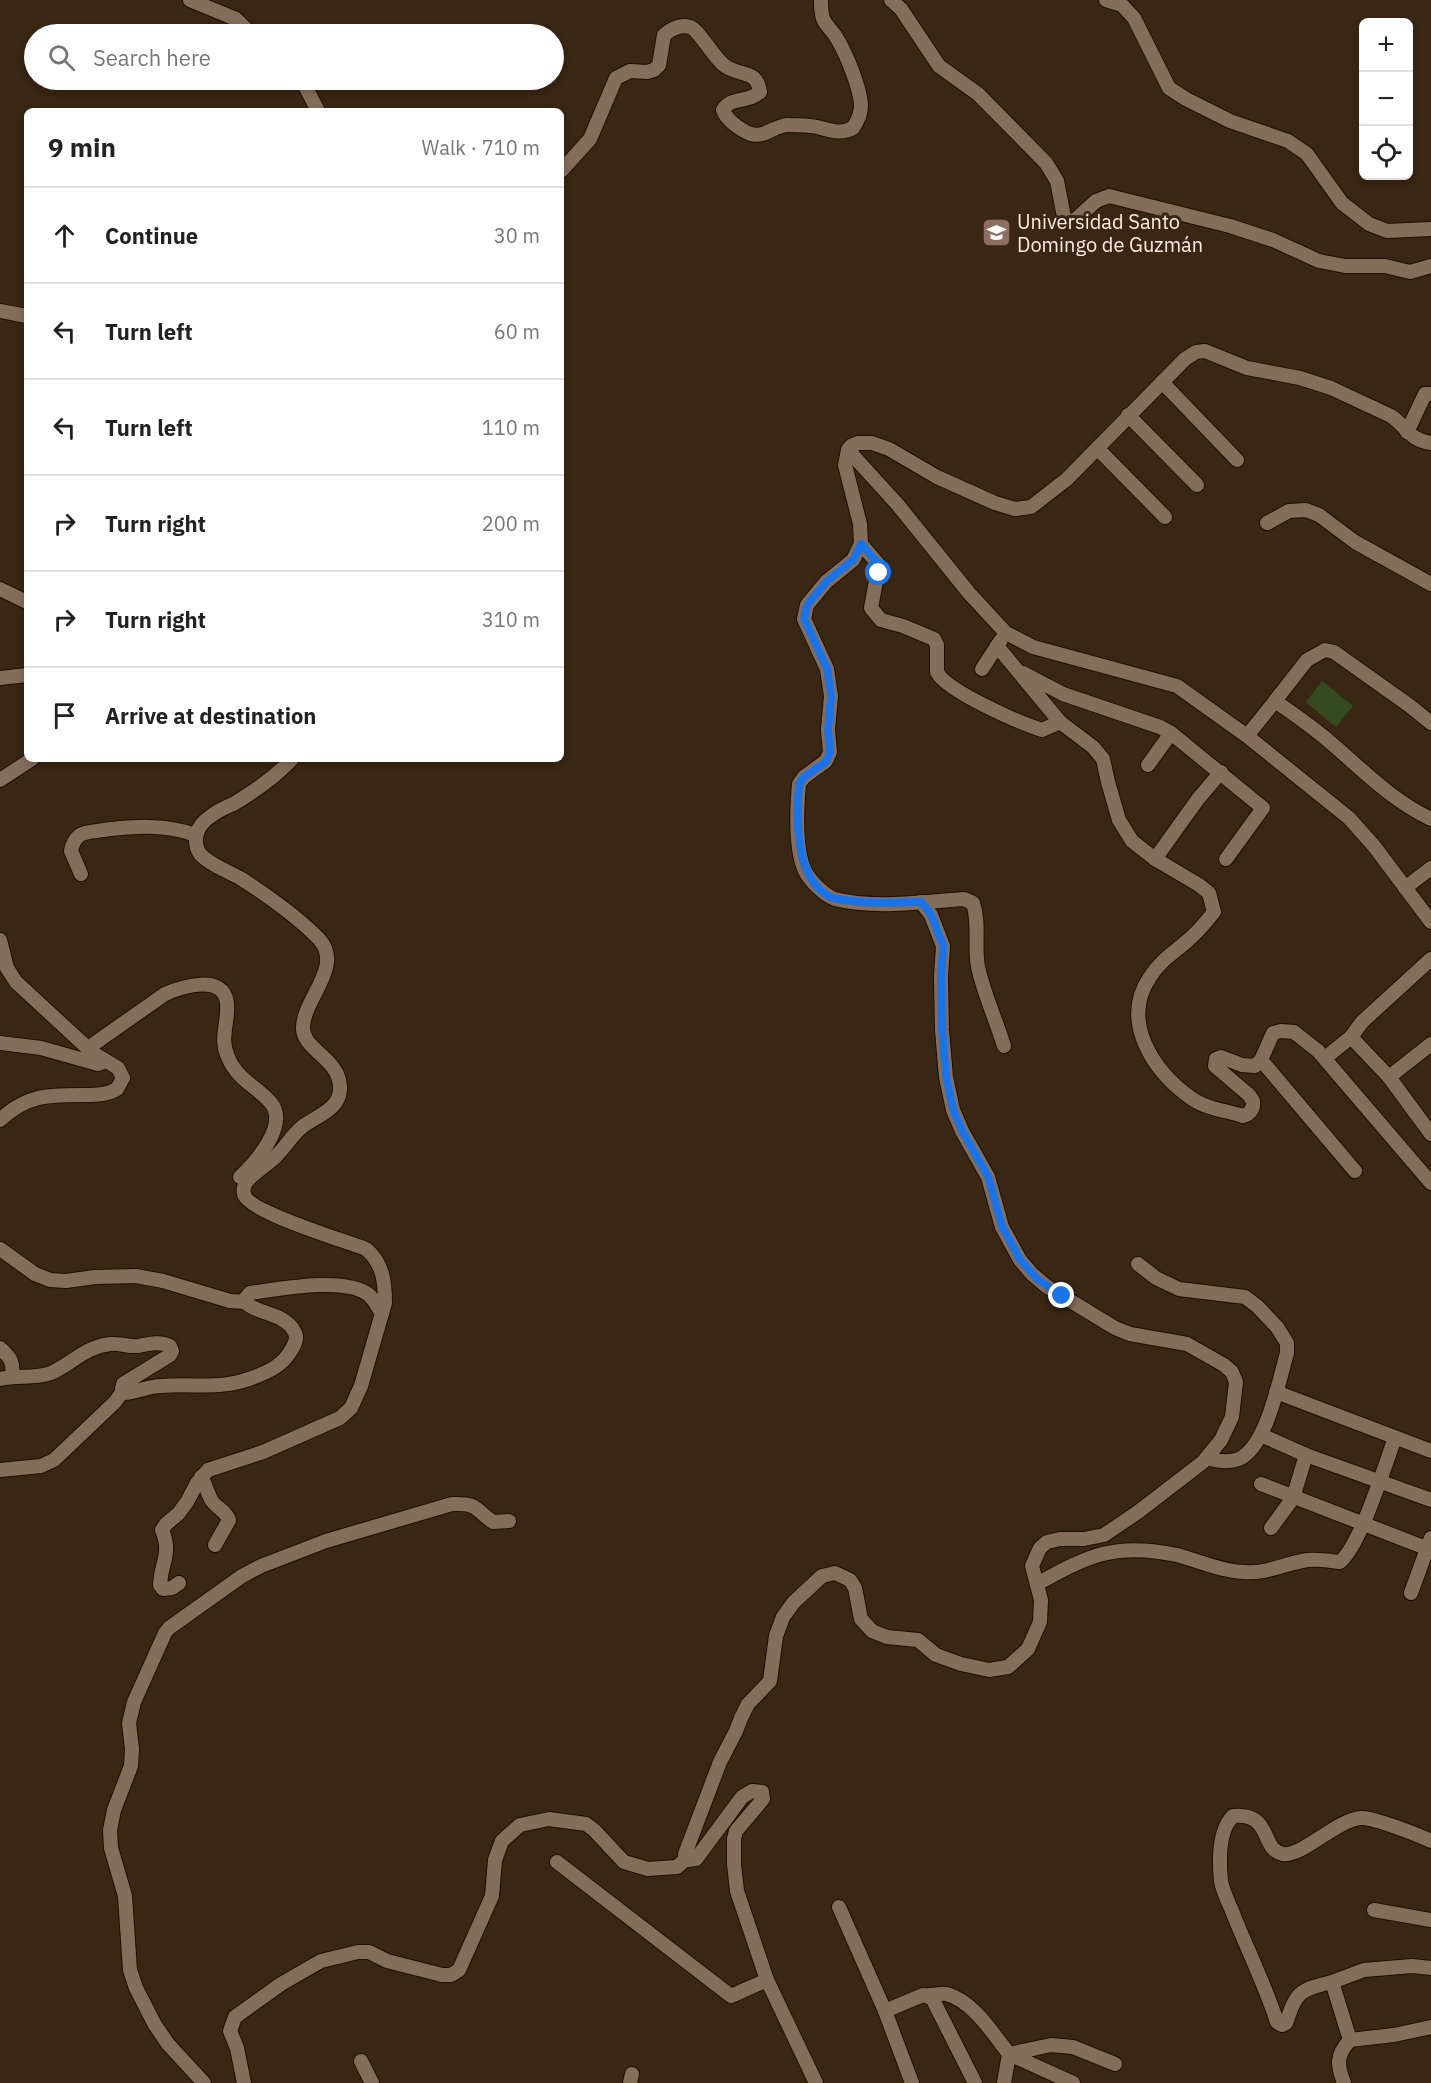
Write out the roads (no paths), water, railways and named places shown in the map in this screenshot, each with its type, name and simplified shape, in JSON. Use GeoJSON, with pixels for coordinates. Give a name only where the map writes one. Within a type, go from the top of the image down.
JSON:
{"type":"FeatureCollection","features":[{"type":"Feature","properties":{"kind":"street"},"geometry":{"type":"LineString","coordinates":[[190,0],[236,19],[241,24]]}},
{"type":"Feature","properties":{"kind":"street"},"geometry":{"type":"LineString","coordinates":[[564,168],[590,139],[615,78],[630,71],[654,70],[660,58],[664,35],[678,27],[689,27],[697,31],[709,51],[725,66],[756,79],[760,92],[757,96],[752,99],[732,101],[723,110],[728,119],[743,129],[752,134],[762,134],[784,125],[814,126],[837,133],[853,128],[861,106],[853,75],[838,40],[824,24],[821,0]]}},
{"type":"Feature","properties":{"kind":"street"},"geometry":{"type":"LineString","coordinates":[[891,0],[901,9],[939,66],[978,94],[1046,163],[1058,181],[1064,217],[1068,221],[1074,221],[1096,201],[1109,196],[1230,226],[1273,240],[1328,263],[1345,266],[1385,266],[1410,272],[1431,266]]}},
{"type":"Feature","properties":{"kind":"street"},"geometry":{"type":"LineString","coordinates":[[1107,0],[1122,6],[1134,18],[1169,88],[1230,121],[1288,141],[1306,154],[1342,204],[1369,224],[1387,231],[1431,229]]}},
{"type":"Feature","properties":{"kind":"street"},"geometry":{"type":"LineString","coordinates":[[307,90],[316,108]]}},
{"type":"Feature","properties":{"kind":"street"},"geometry":{"type":"LineString","coordinates":[[0,311],[24,315]]}},
{"type":"Feature","properties":{"kind":"street"},"geometry":{"type":"LineString","coordinates":[[1004,1046],[978,968],[976,914],[973,903],[964,899],[873,903],[833,898],[820,890],[810,878],[805,870],[800,851],[799,784],[804,777],[826,762],[830,752],[828,730],[831,696],[818,646],[804,619],[807,605],[826,582],[853,560],[861,544],[860,524],[845,465],[848,450],[858,443],[872,442],[938,477],[995,503],[1015,509],[1031,507],[1067,479],[1185,359],[1196,352],[1205,351],[1247,368],[1300,378],[1331,388],[1391,416],[1400,422],[1414,439],[1430,442]]}},
{"type":"Feature","properties":{"kind":"street"},"geometry":{"type":"LineString","coordinates":[[1162,382],[1237,460]]}},
{"type":"Feature","properties":{"kind":"street"},"geometry":{"type":"LineString","coordinates":[[1407,432],[1425,394],[1431,394]]}},
{"type":"Feature","properties":{"kind":"street"},"geometry":{"type":"LineString","coordinates":[[1128,416],[1197,485]]}},
{"type":"Feature","properties":{"kind":"street"},"geometry":{"type":"LineString","coordinates":[[1096,448],[1165,517]]}},
{"type":"Feature","properties":{"kind":"street"},"geometry":{"type":"LineString","coordinates":[[848,450],[1006,633],[1033,647],[1177,686],[1247,736],[1349,818],[1374,846],[1431,922]]}},
{"type":"Feature","properties":{"kind":"street"},"geometry":{"type":"LineString","coordinates":[[1267,523],[1289,511],[1306,510],[1319,514],[1364,547],[1431,584]]}},
{"type":"Feature","properties":{"kind":"street"},"geometry":{"type":"LineString","coordinates":[[861,544],[879,565],[871,608],[881,620],[934,639],[937,645],[937,672],[952,688],[1032,727],[1042,730],[1060,722]]}},
{"type":"Feature","properties":{"kind":"street"},"geometry":{"type":"LineString","coordinates":[[0,589],[24,601]]}},
{"type":"Feature","properties":{"kind":"street"},"geometry":{"type":"LineString","coordinates":[[982,669],[1006,633]]}},
{"type":"Feature","properties":{"kind":"street"},"geometry":{"type":"LineString","coordinates":[[997,646],[1060,722],[1093,747],[1103,759],[1119,820],[1132,841],[1155,859],[1209,893],[1215,912],[1188,940],[1160,963],[1140,996],[1137,1018],[1148,1054],[1164,1075],[1191,1099],[1209,1107],[1243,1116],[1247,1115],[1252,1109],[1253,1101],[1215,1066],[1214,1062],[1221,1057],[1251,1067],[1258,1065],[1273,1033],[1294,1032],[1304,1038],[1325,1058],[1431,1184]]}},
{"type":"Feature","properties":{"kind":"street"},"geometry":{"type":"LineString","coordinates":[[1247,736],[1307,660],[1325,650],[1334,651],[1431,723]]}},
{"type":"Feature","properties":{"kind":"street"},"geometry":{"type":"LineString","coordinates":[[1016,669],[1063,694],[1171,733],[1264,809],[1226,859]]}},
{"type":"Feature","properties":{"kind":"street"},"geometry":{"type":"LineString","coordinates":[[0,678],[24,675]]}},
{"type":"Feature","properties":{"kind":"street"},"geometry":{"type":"LineString","coordinates":[[1275,701],[1324,737],[1383,790],[1414,811],[1431,819]]}},
{"type":"Feature","properties":{"kind":"street"},"geometry":{"type":"LineString","coordinates":[[1148,765],[1171,733]]}},
{"type":"Feature","properties":{"kind":"street"},"geometry":{"type":"LineString","coordinates":[[0,780],[27,762]]}},
{"type":"Feature","properties":{"kind":"street"},"geometry":{"type":"LineString","coordinates":[[179,1583],[168,1589],[163,1589],[160,1585],[167,1543],[162,1530],[166,1524],[178,1514],[201,1477],[211,1468],[263,1452],[344,1415],[351,1408],[361,1386],[385,1303],[385,1285],[381,1267],[365,1248],[286,1220],[250,1203],[244,1192],[248,1181],[278,1154],[302,1127],[328,1110],[338,1099],[340,1084],[335,1071],[325,1057],[309,1045],[303,1028],[311,1001],[326,971],[325,948],[319,939],[276,903],[250,884],[201,855],[196,846],[196,835],[201,825],[212,815],[248,794],[288,762]]}},
{"type":"Feature","properties":{"kind":"street"},"geometry":{"type":"LineString","coordinates":[[1155,859],[1198,799],[1221,772]]}},
{"type":"Feature","properties":{"kind":"street"},"geometry":{"type":"LineString","coordinates":[[81,874],[71,851],[76,839],[85,833],[148,826],[172,828],[196,835]]}},
{"type":"Feature","properties":{"kind":"street"},"geometry":{"type":"LineString","coordinates":[[1405,888],[1431,867]]}},
{"type":"Feature","properties":{"kind":"street"},"geometry":{"type":"LineString","coordinates":[[687,1858],[685,1851],[720,1762],[748,1704],[770,1681],[776,1636],[783,1617],[794,1602],[822,1576],[835,1573],[850,1580],[855,1588],[861,1619],[872,1631],[887,1637],[918,1640],[943,1659],[989,1670],[1003,1669],[1014,1664],[1024,1654],[1038,1631],[1042,1614],[1032,1566],[1040,1548],[1047,1542],[1060,1539],[1084,1539],[1104,1535],[1138,1512],[1207,1458],[1221,1440],[1232,1417],[1237,1389],[1234,1377],[1228,1368],[1187,1344],[1130,1334],[1107,1324],[1038,1280],[1020,1260],[1002,1227],[988,1177],[953,1110],[946,1077],[942,1030],[943,946],[934,922],[921,902]]}},
{"type":"Feature","properties":{"kind":"street"},"geometry":{"type":"LineString","coordinates":[[0,940],[7,968],[12,977],[88,1048],[118,1068],[122,1074],[122,1082],[114,1091],[105,1094],[38,1097],[17,1106],[0,1120]]}},
{"type":"Feature","properties":{"kind":"street"},"geometry":{"type":"LineString","coordinates":[[1325,1058],[1351,1037],[1362,1022],[1431,959]]}},
{"type":"Feature","properties":{"kind":"street"},"geometry":{"type":"LineString","coordinates":[[88,1048],[165,994],[202,984],[219,989],[227,1003],[223,1034],[228,1059],[245,1082],[270,1102],[276,1115],[275,1126],[267,1144],[250,1168],[237,1181],[238,1189],[244,1192]]}},
{"type":"Feature","properties":{"kind":"street"},"geometry":{"type":"LineString","coordinates":[[1351,1037],[1389,1077],[1431,1134]]}},
{"type":"Feature","properties":{"kind":"street"},"geometry":{"type":"LineString","coordinates":[[0,1043],[41,1048],[98,1064],[105,1061]]}},
{"type":"Feature","properties":{"kind":"street"},"geometry":{"type":"LineString","coordinates":[[1389,1077],[1431,1044]]}},
{"type":"Feature","properties":{"kind":"street"},"geometry":{"type":"LineString","coordinates":[[1261,1060],[1355,1171]]}},
{"type":"Feature","properties":{"kind":"street"},"geometry":{"type":"LineString","coordinates":[[0,1249],[35,1274],[50,1280],[136,1276],[163,1281],[230,1301],[245,1302],[281,1320],[296,1333],[296,1342],[275,1368],[238,1383],[208,1387],[164,1385],[127,1393],[123,1391]]}},
{"type":"Feature","properties":{"kind":"street"},"geometry":{"type":"LineString","coordinates":[[1138,1264],[1156,1278],[1179,1289],[1245,1297],[1277,1326],[1287,1343],[1287,1353],[1262,1435],[1241,1458],[1228,1462],[1207,1458]]}},
{"type":"Feature","properties":{"kind":"street"},"geometry":{"type":"LineString","coordinates":[[245,1302],[246,1296],[250,1293],[276,1289],[311,1285],[352,1287],[370,1296],[382,1314]]}},
{"type":"Feature","properties":{"kind":"street"},"geometry":{"type":"LineString","coordinates":[[0,1470],[41,1466],[54,1460],[115,1402],[123,1391],[124,1383],[170,1355],[172,1351],[170,1346],[156,1343],[136,1346],[111,1343],[91,1349],[51,1372],[28,1377],[6,1378]]}},
{"type":"Feature","properties":{"kind":"street"},"geometry":{"type":"LineString","coordinates":[[0,1348],[14,1366],[6,1378]]}},
{"type":"Feature","properties":{"kind":"street"},"geometry":{"type":"LineString","coordinates":[[1276,1392],[1431,1451]]}},
{"type":"Feature","properties":{"kind":"street"},"geometry":{"type":"LineString","coordinates":[[1262,1435],[1306,1455],[1431,1500]]}},
{"type":"Feature","properties":{"kind":"street"},"geometry":{"type":"LineString","coordinates":[[1037,1584],[1067,1567],[1101,1553],[1127,1549],[1176,1555],[1211,1566],[1243,1572],[1262,1572],[1307,1560],[1340,1562],[1348,1554],[1363,1524],[1395,1438]]}},
{"type":"Feature","properties":{"kind":"street"},"geometry":{"type":"LineString","coordinates":[[1271,1528],[1293,1498],[1306,1455]]}},
{"type":"Feature","properties":{"kind":"street"},"geometry":{"type":"LineString","coordinates":[[201,1477],[212,1500],[226,1512],[229,1520],[215,1545]]}},
{"type":"Feature","properties":{"kind":"street"},"geometry":{"type":"LineString","coordinates":[[1262,1484],[1363,1524],[1430,1545],[1411,1593]]}},
{"type":"Feature","properties":{"kind":"street"},"geometry":{"type":"LineString","coordinates":[[204,2083],[161,2034],[136,1988],[130,1970],[125,1896],[110,1839],[112,1816],[131,1766],[129,1723],[132,1708],[165,1633],[175,1623],[252,1570],[326,1541],[452,1504],[470,1504],[493,1522],[509,1521]]}},
{"type":"Feature","properties":{"kind":"street"},"geometry":{"type":"LineString","coordinates":[[687,1858],[694,1860],[699,1857],[742,1797],[752,1791],[762,1792],[763,1799],[736,1831],[734,1864],[737,1891],[768,1980],[816,2083]]}},
{"type":"Feature","properties":{"kind":"street"},"geometry":{"type":"LineString","coordinates":[[1431,1841],[1364,1817],[1339,1825],[1296,1852],[1286,1855],[1279,1853],[1271,1846],[1264,1829],[1255,1818],[1233,1815],[1224,1829],[1220,1855],[1221,1883],[1268,1994],[1277,2022],[1282,2025],[1286,2023],[1295,1997],[1310,1987],[1332,1982],[1364,1970],[1412,1966],[1431,1968]]}},
{"type":"Feature","properties":{"kind":"street"},"geometry":{"type":"LineString","coordinates":[[244,2083],[237,2048],[230,2031],[235,2017],[281,1984],[321,1961],[358,1952],[369,1952],[387,1961],[442,1975],[452,1975],[459,1970],[492,1896],[495,1860],[502,1841],[520,1825],[549,1819],[586,1824],[624,1862],[648,1869],[676,1867],[687,1858]]}},
{"type":"Feature","properties":{"kind":"street"},"geometry":{"type":"LineString","coordinates":[[557,1862],[731,1996],[768,1980]]}},
{"type":"Feature","properties":{"kind":"street"},"geometry":{"type":"LineString","coordinates":[[839,1907],[885,2011],[912,2083]]}},
{"type":"Feature","properties":{"kind":"street"},"geometry":{"type":"LineString","coordinates":[[1374,1910],[1431,1920]]}},
{"type":"Feature","properties":{"kind":"street"},"geometry":{"type":"LineString","coordinates":[[1332,1982],[1350,2040]]}},
{"type":"Feature","properties":{"kind":"street"},"geometry":{"type":"LineString","coordinates":[[885,2011],[923,1995],[946,1994],[958,1999],[976,2013],[1009,2054],[1073,2083]]}},
{"type":"Feature","properties":{"kind":"street"},"geometry":{"type":"LineString","coordinates":[[928,1995],[932,1998],[975,2083]]}},
{"type":"Feature","properties":{"kind":"street"},"geometry":{"type":"LineString","coordinates":[[1344,2083],[1339,2070],[1340,2051],[1350,2040],[1394,2035],[1431,2027]]}},
{"type":"Feature","properties":{"kind":"street"},"geometry":{"type":"LineString","coordinates":[[1009,2054],[1051,2045],[1073,2047],[1114,2064]]}},
{"type":"Feature","properties":{"kind":"street"},"geometry":{"type":"LineString","coordinates":[[1004,2083],[1009,2054]]}},
{"type":"Feature","properties":{"kind":"street"},"geometry":{"type":"LineString","coordinates":[[361,2061],[372,2083]]}},
{"type":"Feature","properties":{"kind":"place","name":"Universidad Santo Domingo de Guzmán"},"geometry":{"type":"Point","coordinates":[996,233]}}]}
